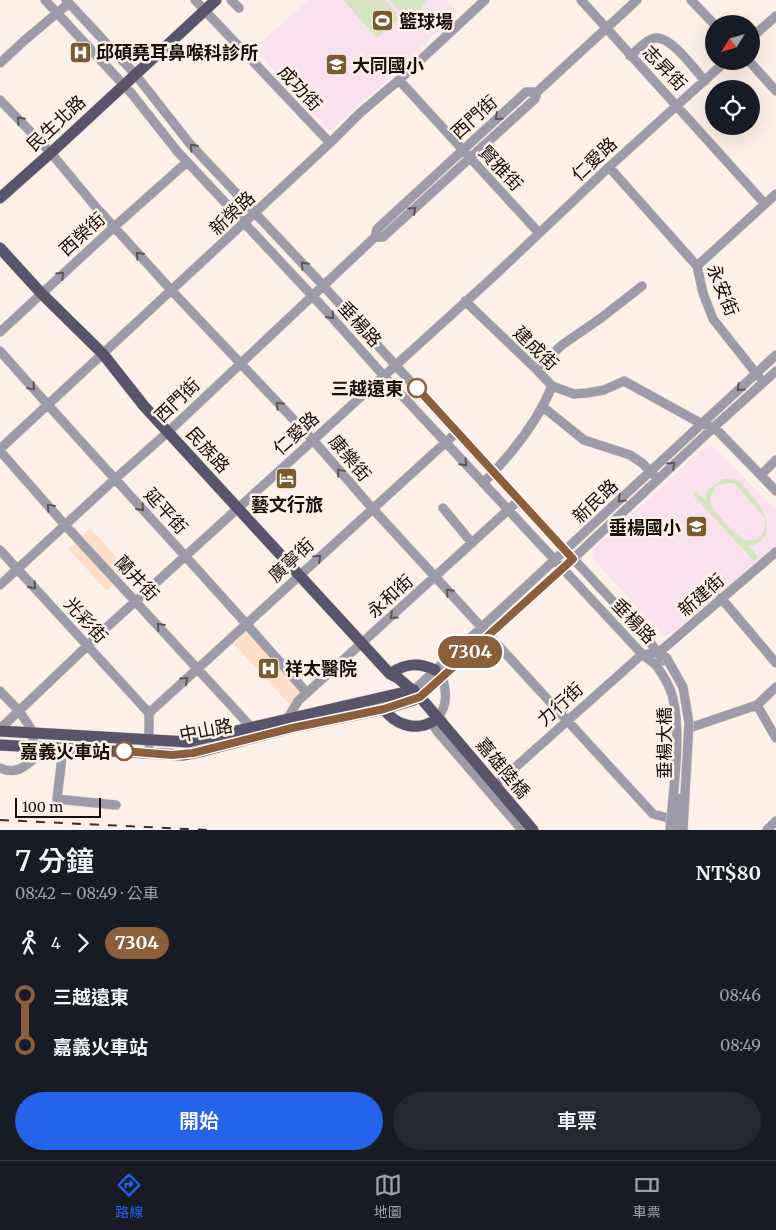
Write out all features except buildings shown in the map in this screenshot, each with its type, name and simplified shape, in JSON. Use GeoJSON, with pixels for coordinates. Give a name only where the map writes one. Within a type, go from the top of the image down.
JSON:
{"type":"FeatureCollection","features":[{"type":"Feature","properties":{"kind":"main road","name":"民生北路"},"geometry":{"type":"LineString","coordinates":[[0,198],[216,0]]}},
{"type":"Feature","properties":{"kind":"main road","name":"民族路"},"geometry":{"type":"LineString","coordinates":[[0,248],[41,293],[103,354],[144,406],[390,674],[398,678],[440,725]]}},
{"type":"Feature","properties":{"kind":"main road"},"geometry":{"type":"LineString","coordinates":[[439,674],[424,666],[411,665],[400,668],[390,674],[391,682],[381,704],[393,718],[410,726],[440,725]]}},
{"type":"Feature","properties":{"kind":"main road","name":"中山路"},"geometry":{"type":"LineString","coordinates":[[0,730],[149,746],[172,755],[188,754],[252,733],[414,695]]}},
{"type":"Feature","properties":{"kind":"main road","name":"嘉雄陸橋"},"geometry":{"type":"LineString","coordinates":[[440,725],[526,830]]}},
{"type":"Feature","properties":{"kind":"main road","name":"嘉雄陸橋"},"geometry":{"type":"LineString","coordinates":[[440,725],[533,830]]}},
{"type":"Feature","properties":{"kind":"main road","name":"中山路"},"geometry":{"type":"LineString","coordinates":[[0,745],[35,748],[149,746]]}},
{"type":"Feature","properties":{"kind":"street","name":"垂楊路"},"geometry":{"type":"LineString","coordinates":[[46,0],[123,85],[187,162],[314,297],[554,561],[643,655],[659,663]]}},
{"type":"Feature","properties":{"kind":"street","name":"成功街"},"geometry":{"type":"LineString","coordinates":[[195,0],[330,143]]}},
{"type":"Feature","properties":{"kind":"street"},"geometry":{"type":"LineString","coordinates":[[231,0],[239,8]]}},
{"type":"Feature","properties":{"kind":"street","name":"新榮路"},"geometry":{"type":"LineString","coordinates":[[0,450],[360,113],[400,80],[485,0]]}},
{"type":"Feature","properties":{"kind":"street","name":"志昇街"},"geometry":{"type":"LineString","coordinates":[[581,0],[766,204]]}},
{"type":"Feature","properties":{"kind":"street","name":"西門街"},"geometry":{"type":"LineString","coordinates":[[375,237],[383,237],[535,99],[537,92],[637,0]]}},
{"type":"Feature","properties":{"kind":"street"},"geometry":{"type":"LineString","coordinates":[[691,0],[705,15]]}},
{"type":"Feature","properties":{"kind":"street","name":"垂楊路"},"geometry":{"type":"LineString","coordinates":[[68,2],[135,74],[190,144],[324,286],[648,639],[657,650],[659,663]]}},
{"type":"Feature","properties":{"kind":"street"},"geometry":{"type":"LineString","coordinates":[[0,63],[68,2]]}},
{"type":"Feature","properties":{"kind":"street"},"geometry":{"type":"LineString","coordinates":[[760,30],[776,16]]}},
{"type":"Feature","properties":{"kind":"street"},"geometry":{"type":"LineString","coordinates":[[630,56],[654,38],[662,38],[674,46],[705,81]]}},
{"type":"Feature","properties":{"kind":"street","name":"仁愛路"},"geometry":{"type":"LineString","coordinates":[[706,80],[717,70]]}},
{"type":"Feature","properties":{"kind":"street"},"geometry":{"type":"LineString","coordinates":[[757,70],[776,91]]}},
{"type":"Feature","properties":{"kind":"street","name":"賢雅街"},"geometry":{"type":"LineString","coordinates":[[400,80],[539,233]]}},
{"type":"Feature","properties":{"kind":"street","name":"仁愛路"},"geometry":{"type":"LineString","coordinates":[[0,730],[88,646],[705,81]]}},
{"type":"Feature","properties":{"kind":"street","name":"西門街"},"geometry":{"type":"LineString","coordinates":[[0,585],[314,297],[375,237],[377,228],[526,92],[537,92]]}},
{"type":"Feature","properties":{"kind":"street","name":"康樂街"},"geometry":{"type":"LineString","coordinates":[[0,100],[51,153],[172,291],[313,440],[372,508],[653,814],[684,826]]}},
{"type":"Feature","properties":{"kind":"street","name":"西榮街"},"geometry":{"type":"LineString","coordinates":[[0,332],[187,162]]}},
{"type":"Feature","properties":{"kind":"street","name":"永安街"},"geometry":{"type":"LineString","coordinates":[[609,167],[697,266],[703,293],[713,319],[764,382]]}},
{"type":"Feature","properties":{"kind":"street"},"geometry":{"type":"LineString","coordinates":[[697,266],[776,194]]}},
{"type":"Feature","properties":{"kind":"street"},"geometry":{"type":"LineString","coordinates":[[536,369],[562,345],[642,286]]}},
{"type":"Feature","properties":{"kind":"street","name":"建成街"},"geometry":{"type":"LineString","coordinates":[[465,302],[552,386],[574,394],[587,394],[604,390],[624,381],[702,424],[714,427]]}},
{"type":"Feature","properties":{"kind":"street","name":"延平街"},"geometry":{"type":"LineString","coordinates":[[0,351],[247,623],[307,694]]}},
{"type":"Feature","properties":{"kind":"street","name":"新民路"},"geometry":{"type":"LineString","coordinates":[[486,631],[554,561],[776,355]]}},
{"type":"Feature","properties":{"kind":"street","name":"新民路"},"geometry":{"type":"LineString","coordinates":[[414,695],[486,631],[562,569],[776,371]]}},
{"type":"Feature","properties":{"kind":"street"},"geometry":{"type":"LineString","coordinates":[[483,484],[520,441],[543,407],[552,386]]}},
{"type":"Feature","properties":{"kind":"street"},"geometry":{"type":"LineString","coordinates":[[543,407],[584,440],[642,462],[658,479]]}},
{"type":"Feature","properties":{"kind":"street"},"geometry":{"type":"LineString","coordinates":[[714,427],[776,490]]}},
{"type":"Feature","properties":{"kind":"street","name":"廣寧街"},"geometry":{"type":"LineString","coordinates":[[149,713],[457,432]]}},
{"type":"Feature","properties":{"kind":"street","name":"蘭井街"},"geometry":{"type":"LineString","coordinates":[[0,450],[65,525],[198,669],[252,733]]}},
{"type":"Feature","properties":{"kind":"street"},"geometry":{"type":"LineString","coordinates":[[761,475],[776,460]]}},
{"type":"Feature","properties":{"kind":"street","name":"永和街"},"geometry":{"type":"LineString","coordinates":[[288,724],[298,702],[519,500]]}},
{"type":"Feature","properties":{"kind":"street"},"geometry":{"type":"LineString","coordinates":[[442,508],[472,542]]}},
{"type":"Feature","properties":{"kind":"street","name":"光彩街"},"geometry":{"type":"LineString","coordinates":[[0,550],[149,713]]}},
{"type":"Feature","properties":{"kind":"street","name":"新建街"},"geometry":{"type":"LineString","coordinates":[[643,655],[663,648],[776,552]]}},
{"type":"Feature","properties":{"kind":"street"},"geometry":{"type":"LineString","coordinates":[[722,598],[776,663]]}},
{"type":"Feature","properties":{"kind":"street","name":"力行街"},"geometry":{"type":"LineString","coordinates":[[501,780],[638,656],[643,655]]}},
{"type":"Feature","properties":{"kind":"street"},"geometry":{"type":"LineString","coordinates":[[659,663],[683,687],[689,723],[684,826]]}},
{"type":"Feature","properties":{"kind":"street"},"geometry":{"type":"LineString","coordinates":[[659,663],[672,715],[666,830]]}},
{"type":"Feature","properties":{"kind":"street","name":"垂楊大橋"},"geometry":{"type":"LineString","coordinates":[[659,663],[670,690],[675,710],[676,750],[670,830]]}},
{"type":"Feature","properties":{"kind":"street","name":"垂楊大橋"},"geometry":{"type":"LineString","coordinates":[[659,663],[679,691],[683,717],[682,768],[676,830]]}},
{"type":"Feature","properties":{"kind":"street"},"geometry":{"type":"LineString","coordinates":[[439,674],[445,686],[446,699],[440,725]]}},
{"type":"Feature","properties":{"kind":"street"},"geometry":{"type":"LineString","coordinates":[[692,727],[758,705],[776,687]]}},
{"type":"Feature","properties":{"kind":"street"},"geometry":{"type":"LineString","coordinates":[[0,691],[19,711],[30,727],[37,756],[26,766],[11,772],[0,768]]}},
{"type":"Feature","properties":{"kind":"street"},"geometry":{"type":"LineString","coordinates":[[758,705],[776,738]]}},
{"type":"Feature","properties":{"kind":"street"},"geometry":{"type":"LineString","coordinates":[[149,713],[149,746]]}},
{"type":"Feature","properties":{"kind":"street"},"geometry":{"type":"LineString","coordinates":[[440,725],[522,830]]}},
{"type":"Feature","properties":{"kind":"street"},"geometry":{"type":"LineString","coordinates":[[440,725],[539,830]]}},
{"type":"Feature","properties":{"kind":"street"},"geometry":{"type":"LineString","coordinates":[[63,748],[57,799],[116,805]]}},
{"type":"Feature","properties":{"kind":"street"},"geometry":{"type":"LineString","coordinates":[[767,830],[776,821]]}},
{"type":"Feature","properties":{"kind":"shaded area","name":"大同國小"},"geometry":{"type":"Polygon","coordinates":[[[308,0],[446,0],[457,11],[385,82],[330,131],[254,49],[308,0]]]}},
{"type":"Feature","properties":{"kind":"shaded area","name":"垂楊國小"},"geometry":{"type":"Polygon","coordinates":[[[708,444],[715,448],[776,510],[776,548],[670,635],[664,636],[593,559],[592,552],[708,444]]]}},
{"type":"Feature","properties":{"kind":"shaded area"},"geometry":{"type":"Polygon","coordinates":[[[90,528],[129,571],[107,591],[68,549],[90,528]]]}},
{"type":"Feature","properties":{"kind":"shaded area","name":"祥太醫院"},"geometry":{"type":"Polygon","coordinates":[[[249,629],[303,692],[290,705],[234,644],[249,629]]]}},
{"type":"Feature","properties":{"kind":"green space"},"geometry":{"type":"Polygon","coordinates":[[[343,0],[385,0],[400,17],[377,38],[343,0]]]}},
{"type":"Feature","properties":{"kind":"green space"},"geometry":{"type":"Polygon","coordinates":[[[389,0],[428,0],[420,10],[410,13],[415,18],[410,22],[389,0]]]}},
{"type":"Feature","properties":{"kind":"green space"},"geometry":{"type":"Polygon","coordinates":[[[723,479],[736,480],[742,484],[758,503],[762,510],[767,526],[763,538],[758,543],[749,546],[758,557],[754,561],[693,495],[696,491],[705,500],[707,490],[723,479]],[[734,483],[716,486],[711,497],[711,504],[720,517],[740,537],[754,540],[761,536],[763,532],[765,527],[764,517],[734,483]]]}},
{"type":"Feature","properties":{"kind":"railway"},"geometry":{"type":"LineString","coordinates":[[0,820],[208,830]]}},
{"type":"Feature","properties":{"kind":"bus line","name":"7304"},"geometry":{"type":"LineString","coordinates":[[124,751],[183,755],[292,728],[384,709],[414,700],[420,697],[573,559],[417,388]]}},
{"type":"Feature","properties":{"kind":"place","name":"籃球場"},"geometry":{"type":"Point","coordinates":[383,21]}},
{"type":"Feature","properties":{"kind":"place","name":"邱碩堯耳鼻喉科診所"},"geometry":{"type":"Point","coordinates":[80,52]}},
{"type":"Feature","properties":{"kind":"place","name":"大同國小"},"geometry":{"type":"Point","coordinates":[336,65]}},
{"type":"Feature","properties":{"kind":"place","name":"三越遠東"},"geometry":{"type":"Point","coordinates":[417,388]}},
{"type":"Feature","properties":{"kind":"place","name":"藝文行旅"},"geometry":{"type":"Point","coordinates":[287,479]}},
{"type":"Feature","properties":{"kind":"place","name":"垂楊國小"},"geometry":{"type":"Point","coordinates":[697,527]}},
{"type":"Feature","properties":{"kind":"place","name":"祥太醫院"},"geometry":{"type":"Point","coordinates":[269,668]}},
{"type":"Feature","properties":{"kind":"place","name":"嘉義火車站"},"geometry":{"type":"Point","coordinates":[124,751]}}]}
